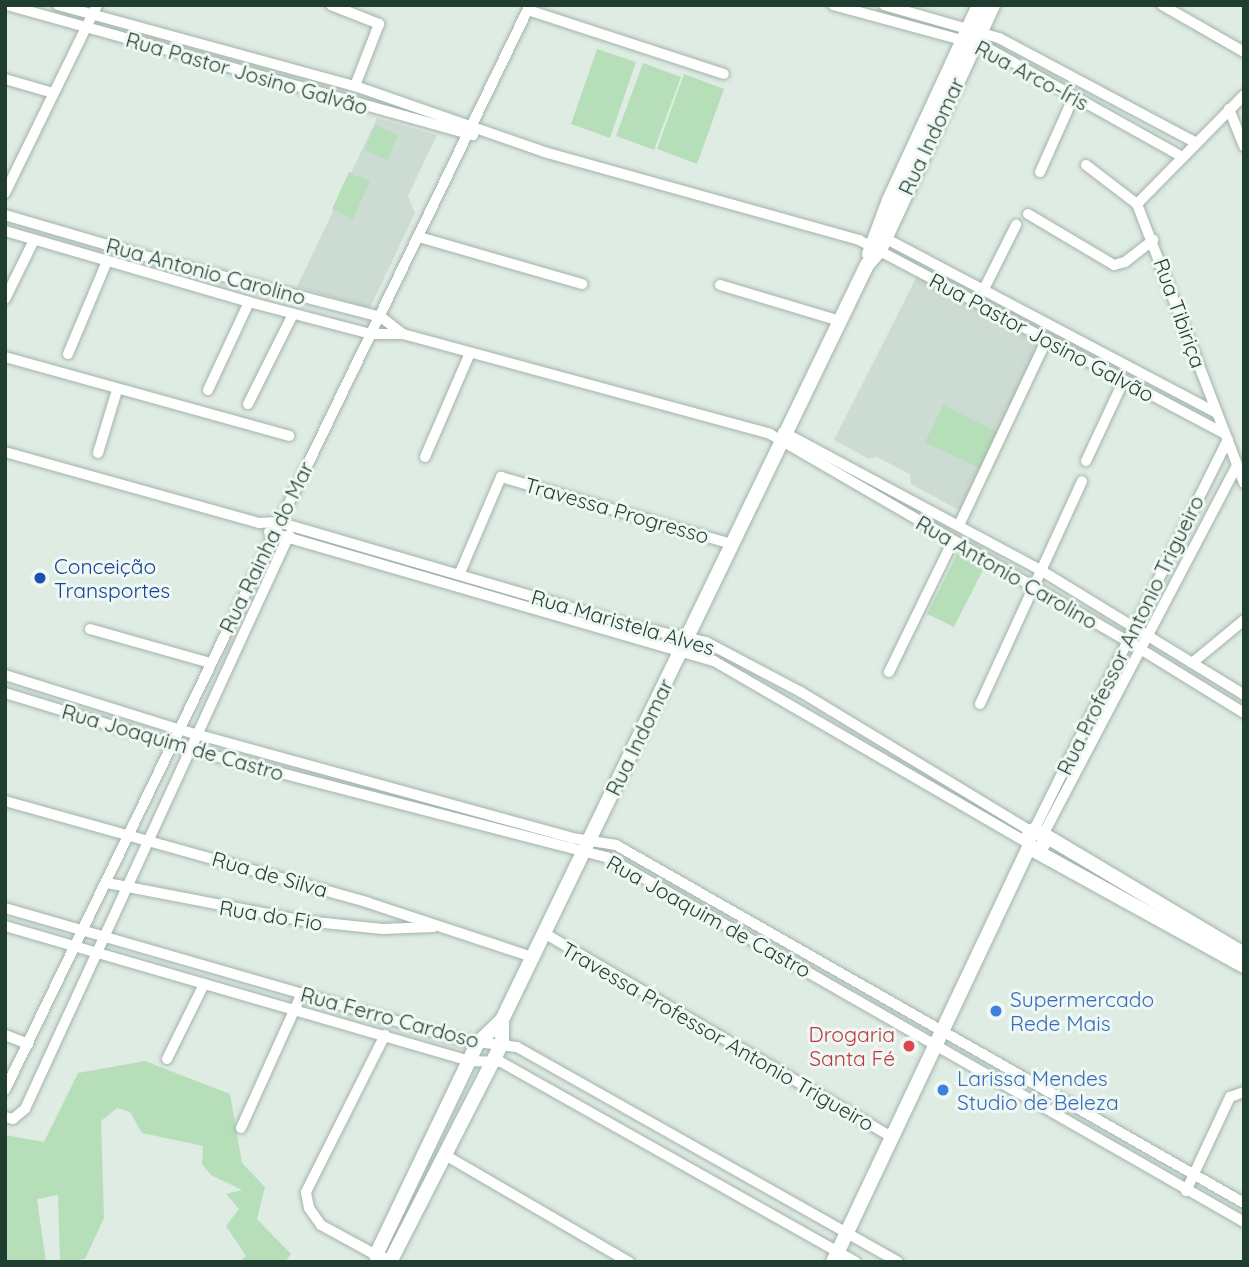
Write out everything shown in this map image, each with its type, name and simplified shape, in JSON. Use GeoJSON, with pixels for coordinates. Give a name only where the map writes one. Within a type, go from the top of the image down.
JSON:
{"type":"FeatureCollection","features":[{"type":"Feature","properties":{"kind":"street","name":"Rua Pastor Josino Galvão"},"geometry":{"type":"LineString","coordinates":[[7,5],[874,241],[984,289],[1217,413]]}},
{"type":"Feature","properties":{"kind":"street","name":"Rua Pastor Josino Galvão"},"geometry":{"type":"LineString","coordinates":[[58,5],[95,10],[355,86],[472,130]]}},
{"type":"Feature","properties":{"kind":"street","name":"Rua Pastor Josino Galvão"},"geometry":{"type":"LineString","coordinates":[[331,5],[379,24],[355,86]]}},
{"type":"Feature","properties":{"kind":"street","name":"Rua Arco-Íris"},"geometry":{"type":"LineString","coordinates":[[834,5],[971,35],[1181,156]]}},
{"type":"Feature","properties":{"kind":"street","name":"Rua Arco-Íris"},"geometry":{"type":"LineString","coordinates":[[884,5],[971,35],[1195,142]]}},
{"type":"Feature","properties":{"kind":"street","name":"Rua Indomar"},"geometry":{"type":"LineString","coordinates":[[382,1260],[468,1061],[477,1044],[502,1020],[732,544],[779,436],[867,265],[874,241],[971,35],[979,5]]}},
{"type":"Feature","properties":{"kind":"street","name":"Rua Indomar"},"geometry":{"type":"LineString","coordinates":[[971,35],[993,5]]}},
{"type":"Feature","properties":{"kind":"street"},"geometry":{"type":"LineString","coordinates":[[1162,5],[1244,52]]}},
{"type":"Feature","properties":{"kind":"street"},"geometry":{"type":"LineString","coordinates":[[529,8],[724,74]]}},
{"type":"Feature","properties":{"kind":"street","name":"Rua Rainha do Mar"},"geometry":{"type":"LineString","coordinates":[[5,1090],[107,883],[125,836],[181,730],[210,663],[381,317],[529,8]]}},
{"type":"Feature","properties":{"kind":"street"},"geometry":{"type":"LineString","coordinates":[[5,193],[95,10]]}},
{"type":"Feature","properties":{"kind":"street"},"geometry":{"type":"LineString","coordinates":[[5,79],[52,93]]}},
{"type":"Feature","properties":{"kind":"street"},"geometry":{"type":"LineString","coordinates":[[1137,204],[1181,156],[1244,95]]}},
{"type":"Feature","properties":{"kind":"street"},"geometry":{"type":"LineString","coordinates":[[1040,172],[1074,96]]}},
{"type":"Feature","properties":{"kind":"street"},"geometry":{"type":"LineString","coordinates":[[1230,109],[1244,146]]}},
{"type":"Feature","properties":{"kind":"street","name":"Rua Tibiriça"},"geometry":{"type":"LineString","coordinates":[[1086,165],[1137,204],[1244,483]]}},
{"type":"Feature","properties":{"kind":"street"},"geometry":{"type":"LineString","coordinates":[[1028,214],[1114,265],[1125,262],[1153,240]]}},
{"type":"Feature","properties":{"kind":"street","name":"Rua Antonio Carolino"},"geometry":{"type":"LineString","coordinates":[[5,215],[149,257],[381,317],[403,334]]}},
{"type":"Feature","properties":{"kind":"street"},"geometry":{"type":"LineString","coordinates":[[984,289],[1016,225]]}},
{"type":"Feature","properties":{"kind":"street","name":"Rua Antonio Carolino"},"geometry":{"type":"LineString","coordinates":[[5,231],[293,314],[371,334],[403,334],[779,436],[880,480],[1133,624],[1244,695]]}},
{"type":"Feature","properties":{"kind":"street"},"geometry":{"type":"LineString","coordinates":[[419,237],[582,284]]}},
{"type":"Feature","properties":{"kind":"street"},"geometry":{"type":"LineString","coordinates":[[5,299],[34,240]]}},
{"type":"Feature","properties":{"kind":"street","name":"Rua Pastor Josino Galvão"},"geometry":{"type":"LineString","coordinates":[[874,241],[1226,437]]}},
{"type":"Feature","properties":{"kind":"street"},"geometry":{"type":"LineString","coordinates":[[145,272],[149,257]]}},
{"type":"Feature","properties":{"kind":"street"},"geometry":{"type":"LineString","coordinates":[[68,354],[107,261]]}},
{"type":"Feature","properties":{"kind":"street"},"geometry":{"type":"LineString","coordinates":[[720,285],[840,321]]}},
{"type":"Feature","properties":{"kind":"street"},"geometry":{"type":"LineString","coordinates":[[208,390],[249,302]]}},
{"type":"Feature","properties":{"kind":"street"},"geometry":{"type":"LineString","coordinates":[[248,404],[293,314]]}},
{"type":"Feature","properties":{"kind":"street"},"geometry":{"type":"LineString","coordinates":[[959,525],[1047,339]]}},
{"type":"Feature","properties":{"kind":"street"},"geometry":{"type":"LineString","coordinates":[[425,457],[470,353]]}},
{"type":"Feature","properties":{"kind":"street"},"geometry":{"type":"LineString","coordinates":[[5,357],[289,436]]}},
{"type":"Feature","properties":{"kind":"street"},"geometry":{"type":"LineString","coordinates":[[1086,461],[1124,380]]}},
{"type":"Feature","properties":{"kind":"street"},"geometry":{"type":"LineString","coordinates":[[98,453],[117,390]]}},
{"type":"Feature","properties":{"kind":"street","name":"Rua Antonio Carolino"},"geometry":{"type":"LineString","coordinates":[[779,436],[872,495],[1125,640],[1244,713]]}},
{"type":"Feature","properties":{"kind":"street","name":"Rua Professor Antonio Trigueiro"},"geometry":{"type":"LineString","coordinates":[[1036,840],[1125,640],[1226,437]]}},
{"type":"Feature","properties":{"kind":"street","name":"Rua Maristela Alves"},"geometry":{"type":"LineString","coordinates":[[5,453],[259,523],[278,522],[293,526],[684,644],[1244,954]]}},
{"type":"Feature","properties":{"kind":"street","name":"Rua Professor Antonio Trigueiro"},"geometry":{"type":"LineString","coordinates":[[836,1257],[1007,895],[1142,650],[1237,465]]}},
{"type":"Feature","properties":{"kind":"street","name":"Travessa Progresso"},"geometry":{"type":"LineString","coordinates":[[460,575],[502,477],[732,544]]}},
{"type":"Feature","properties":{"kind":"street"},"geometry":{"type":"LineString","coordinates":[[872,495],[880,480]]}},
{"type":"Feature","properties":{"kind":"street"},"geometry":{"type":"LineString","coordinates":[[980,704],[1082,481]]}},
{"type":"Feature","properties":{"kind":"street","name":"Rua Maristela Alves"},"geometry":{"type":"LineString","coordinates":[[259,523],[273,535],[287,540],[684,644],[706,642],[760,669],[1244,966]]}},
{"type":"Feature","properties":{"kind":"street","name":"Rua Rainha do Mar"},"geometry":{"type":"LineString","coordinates":[[5,1117],[13,1119],[24,1109],[94,952],[293,526]]}},
{"type":"Feature","properties":{"kind":"street"},"geometry":{"type":"LineString","coordinates":[[889,672],[953,541]]}},
{"type":"Feature","properties":{"kind":"street"},"geometry":{"type":"LineString","coordinates":[[1192,663],[1244,620]]}},
{"type":"Feature","properties":{"kind":"street"},"geometry":{"type":"LineString","coordinates":[[90,629],[210,663]]}},
{"type":"Feature","properties":{"kind":"street","name":"Rua Joaquim de Castro"},"geometry":{"type":"LineString","coordinates":[[5,675],[181,730],[586,846],[937,1045],[1091,1137],[1244,1222]]}},
{"type":"Feature","properties":{"kind":"street","name":"Rua Joaquim de Castro"},"geometry":{"type":"LineString","coordinates":[[5,693],[188,749],[586,846],[629,851],[1244,1203]]}},
{"type":"Feature","properties":{"kind":"street","name":"Rua de Silva"},"geometry":{"type":"LineString","coordinates":[[5,801],[125,836],[148,838],[532,957]]}},
{"type":"Feature","properties":{"kind":"street","name":"Rua do Fio"},"geometry":{"type":"LineString","coordinates":[[107,883],[305,922],[383,929],[436,927]]}},
{"type":"Feature","properties":{"kind":"street","name":"Rua Ferro Cardoso"},"geometry":{"type":"LineString","coordinates":[[5,908],[477,1044],[502,1043],[595,1090],[898,1262]]}},
{"type":"Feature","properties":{"kind":"street","name":"Rua Ferro Cardoso"},"geometry":{"type":"LineString","coordinates":[[5,926],[468,1061],[493,1060],[586,1109],[836,1257],[856,1262]]}},
{"type":"Feature","properties":{"kind":"street","name":"Travessa Professor Antonio Trigueiro"},"geometry":{"type":"LineString","coordinates":[[544,933],[893,1138]]}},
{"type":"Feature","properties":{"kind":"street"},"geometry":{"type":"LineString","coordinates":[[167,1059],[204,984]]}},
{"type":"Feature","properties":{"kind":"street"},"geometry":{"type":"LineString","coordinates":[[241,1128],[302,993]]}},
{"type":"Feature","properties":{"kind":"street","name":"Rua Indomar"},"geometry":{"type":"LineString","coordinates":[[382,1260],[444,1155],[502,1043],[502,1020]]}},
{"type":"Feature","properties":{"kind":"street"},"geometry":{"type":"LineString","coordinates":[[5,1035],[28,1044]]}},
{"type":"Feature","properties":{"kind":"street"},"geometry":{"type":"LineString","coordinates":[[382,1260],[321,1225],[309,1208],[306,1192],[385,1035]]}},
{"type":"Feature","properties":{"kind":"street"},"geometry":{"type":"LineString","coordinates":[[544,1086],[554,1068]]}},
{"type":"Feature","properties":{"kind":"street"},"geometry":{"type":"LineString","coordinates":[[586,1109],[595,1090]]}},
{"type":"Feature","properties":{"kind":"street"},"geometry":{"type":"LineString","coordinates":[[1186,1191],[1230,1097],[1244,1092]]}},
{"type":"Feature","properties":{"kind":"street"},"geometry":{"type":"LineString","coordinates":[[1091,1137],[1099,1119]]}},
{"type":"Feature","properties":{"kind":"street"},"geometry":{"type":"LineString","coordinates":[[444,1155],[629,1262]]}},
{"type":"Feature","properties":{"kind":"shaded area"},"geometry":{"type":"Polygon","coordinates":[[[377,118],[437,135],[408,196],[415,213],[370,308],[297,287],[377,118]]]}},
{"type":"Feature","properties":{"kind":"shaded area"},"geometry":{"type":"Polygon","coordinates":[[[917,276],[1043,345],[964,513],[911,484],[910,474],[877,457],[869,459],[834,440],[917,276]]]}},
{"type":"Feature","properties":{"kind":"green space"},"geometry":{"type":"Polygon","coordinates":[[[597,49],[636,62],[610,138],[571,124],[597,49]]]}},
{"type":"Feature","properties":{"kind":"green space"},"geometry":{"type":"Polygon","coordinates":[[[643,63],[681,77],[654,150],[616,136],[643,63]]]}},
{"type":"Feature","properties":{"kind":"green space"},"geometry":{"type":"Polygon","coordinates":[[[684,74],[724,89],[697,164],[657,149],[684,74]]]}},
{"type":"Feature","properties":{"kind":"green space"},"geometry":{"type":"Polygon","coordinates":[[[375,125],[398,135],[387,160],[364,150],[375,125]]]}},
{"type":"Feature","properties":{"kind":"green space"},"geometry":{"type":"Polygon","coordinates":[[[349,172],[370,181],[353,219],[332,209],[349,172]]]}},
{"type":"Feature","properties":{"kind":"green space"},"geometry":{"type":"Polygon","coordinates":[[[943,405],[999,433],[981,469],[925,442],[943,405]]]}},
{"type":"Feature","properties":{"kind":"green space"},"geometry":{"type":"Polygon","coordinates":[[[957,554],[984,568],[954,627],[927,614],[957,554]]]}},
{"type":"Feature","properties":{"kind":"green space"},"geometry":{"type":"Polygon","coordinates":[[[145,1061],[230,1094],[242,1163],[265,1187],[257,1219],[291,1254],[285,1262],[239,1262],[246,1256],[226,1226],[239,1209],[226,1194],[242,1190],[211,1175],[202,1164],[203,1146],[142,1133],[130,1112],[117,1108],[101,1121],[104,1218],[85,1259],[60,1262],[58,1195],[37,1199],[46,1262],[5,1262],[5,1135],[44,1142],[78,1073],[145,1061]]]}},
{"type":"Feature","properties":{"kind":"place","name":"Conceição Transportes"},"geometry":{"type":"Point","coordinates":[40,578]}},
{"type":"Feature","properties":{"kind":"place","name":"Supermercado Rede Mais"},"geometry":{"type":"Point","coordinates":[996,1011]}},
{"type":"Feature","properties":{"kind":"place","name":"Drogaria Santa Fé"},"geometry":{"type":"Point","coordinates":[909,1046]}},
{"type":"Feature","properties":{"kind":"place","name":"Larissa Mendes Studio de Beleza"},"geometry":{"type":"Point","coordinates":[943,1090]}}]}
